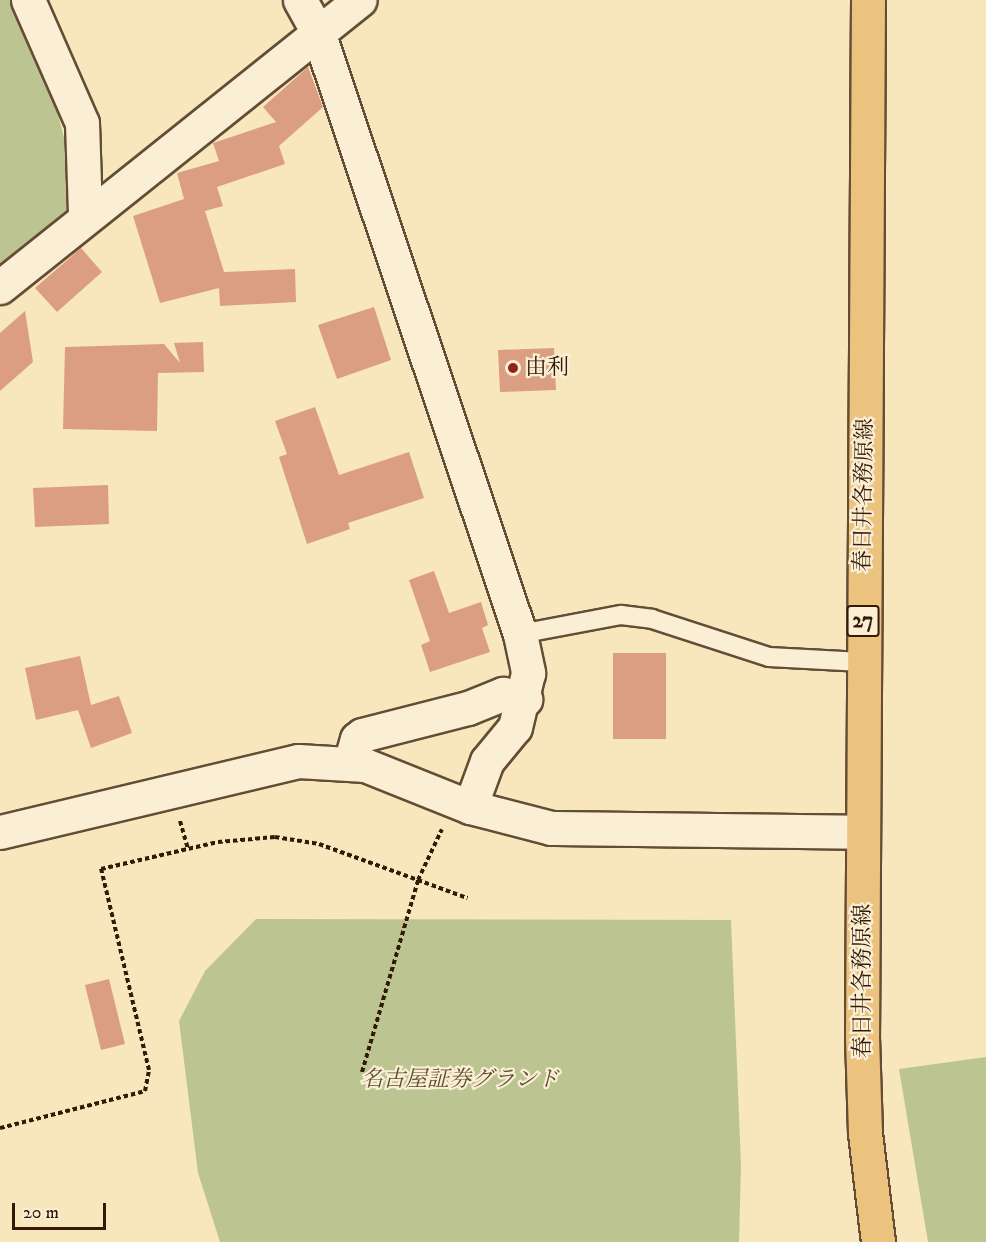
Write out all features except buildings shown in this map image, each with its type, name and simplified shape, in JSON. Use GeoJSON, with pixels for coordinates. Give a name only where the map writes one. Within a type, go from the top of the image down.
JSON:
{"type":"FeatureCollection","features":[{"type":"Feature","properties":{"kind":"main road","name":"春日井各務原線"},"geometry":{"type":"LineString","coordinates":[[868,0],[862,832],[865,1132],[878,1242]]}},
{"type":"Feature","properties":{"kind":"street"},"geometry":{"type":"LineString","coordinates":[[28,0],[82,123],[85,215]]}},
{"type":"Feature","properties":{"kind":"street"},"geometry":{"type":"LineString","coordinates":[[300,0],[318,32],[520,634],[528,673],[525,699],[515,727],[488,761],[470,807]]}},
{"type":"Feature","properties":{"kind":"street"},"geometry":{"type":"LineString","coordinates":[[0,287],[85,215],[359,0]]}},
{"type":"Feature","properties":{"kind":"street"},"geometry":{"type":"LineString","coordinates":[[350,763],[357,739],[362,735],[468,708],[502,693],[525,699]]}},
{"type":"Feature","properties":{"kind":"street"},"geometry":{"type":"LineString","coordinates":[[0,832],[260,767],[298,760],[364,765],[470,807],[515,822],[594,831],[862,832]]}},
{"type":"Feature","properties":{"kind":"lane"},"geometry":{"type":"LineString","coordinates":[[520,634],[621,615],[652,619],[770,657],[862,662]]}},
{"type":"Feature","properties":{"kind":"path"},"geometry":{"type":"LineString","coordinates":[[177,812],[188,849]]}},
{"type":"Feature","properties":{"kind":"path"},"geometry":{"type":"LineString","coordinates":[[362,1072],[418,880],[444,826]]}},
{"type":"Feature","properties":{"kind":"path"},"geometry":{"type":"LineString","coordinates":[[0,1128],[145,1091],[148,1070],[101,869],[188,849],[275,837],[319,844],[467,898]]}},
{"type":"Feature","properties":{"kind":"green space"},"geometry":{"type":"Polygon","coordinates":[[[0,0],[11,0],[56,106],[71,166],[69,215],[0,273],[0,0]]]}},
{"type":"Feature","properties":{"kind":"green space","name":"名古屋証券グランド"},"geometry":{"type":"Polygon","coordinates":[[[256,919],[731,920],[741,1165],[739,1242],[220,1242],[198,1173],[179,1021],[205,971],[256,919]]]}},
{"type":"Feature","properties":{"kind":"green space"},"geometry":{"type":"Polygon","coordinates":[[[986,1057],[986,1242],[928,1242],[899,1069],[986,1057]]]}},
{"type":"Feature","properties":{"kind":"place","name":"由利"},"geometry":{"type":"Point","coordinates":[513,368]}}]}
